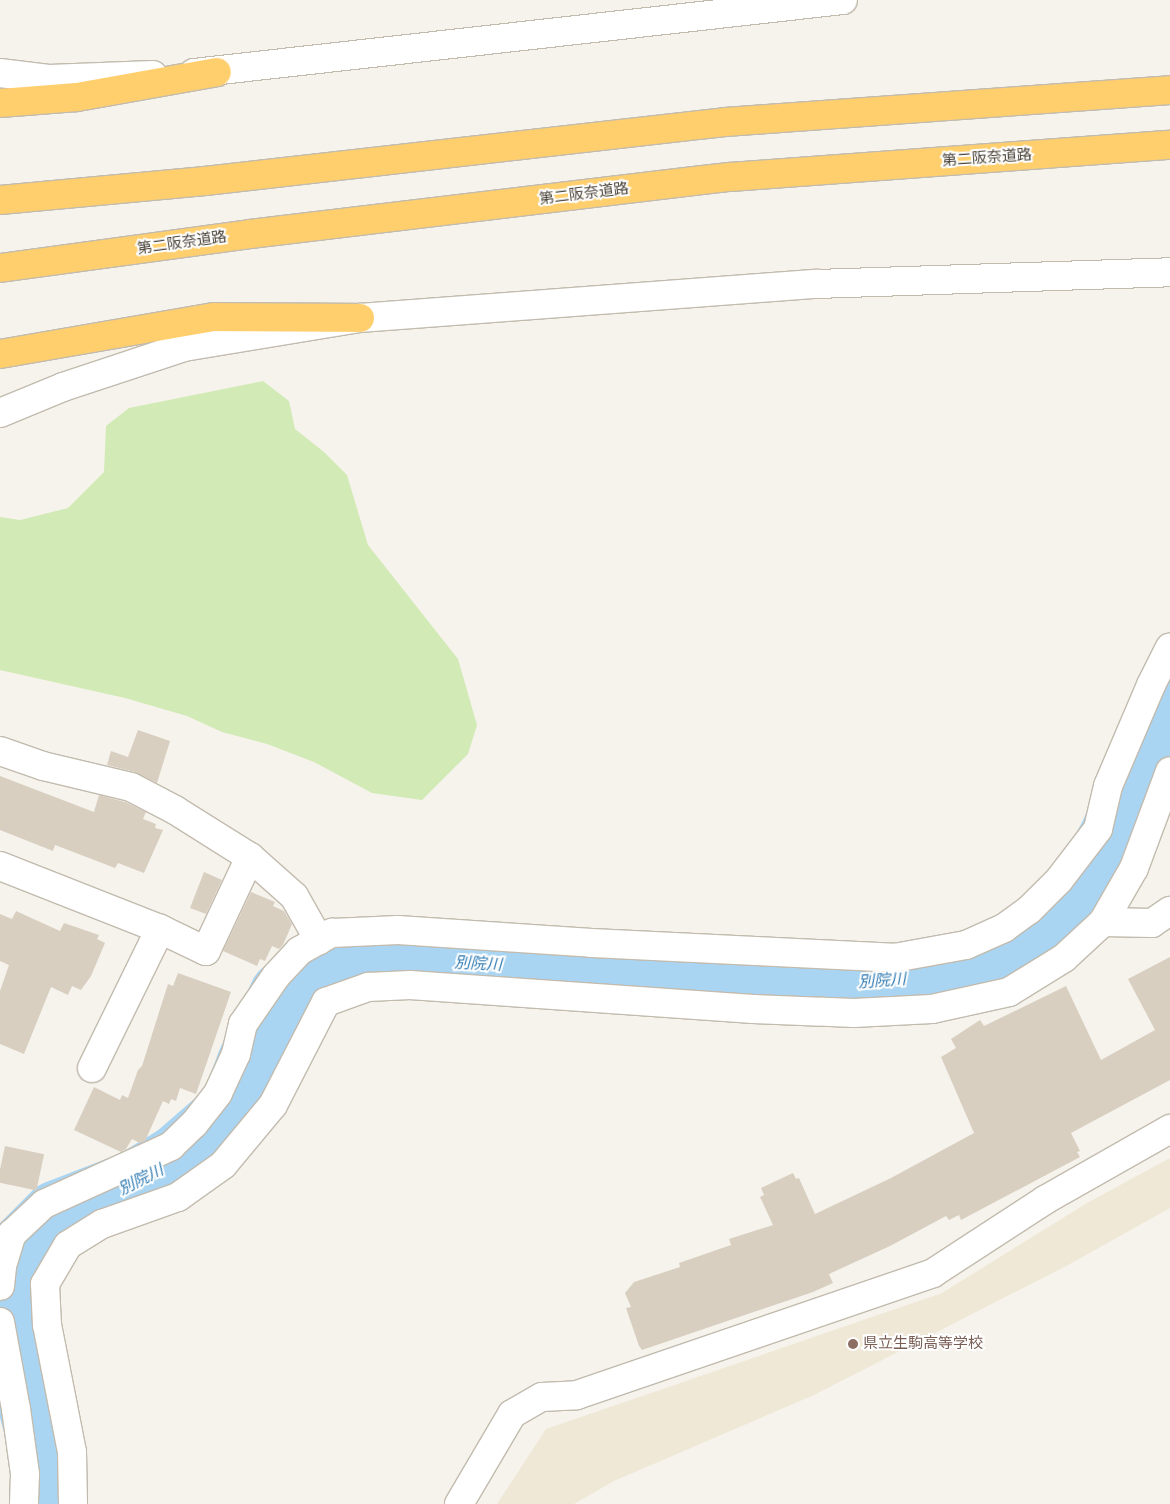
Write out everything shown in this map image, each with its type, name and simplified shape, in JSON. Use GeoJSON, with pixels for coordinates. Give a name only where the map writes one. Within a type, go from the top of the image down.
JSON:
{"type":"FeatureCollection","features":[{"type":"Feature","properties":{"kind":"highway"},"geometry":{"type":"LineString","coordinates":[[0,103],[77,97],[217,72]]}},
{"type":"Feature","properties":{"kind":"highway"},"geometry":{"type":"LineString","coordinates":[[0,200],[204,181],[725,122],[1170,90]]}},
{"type":"Feature","properties":{"kind":"highway","name":"第二阪奈道路"},"geometry":{"type":"LineString","coordinates":[[0,268],[260,232],[730,177],[1170,145]]}},
{"type":"Feature","properties":{"kind":"highway"},"geometry":{"type":"LineString","coordinates":[[0,354],[214,318],[360,318]]}},
{"type":"Feature","properties":{"kind":"street"},"geometry":{"type":"LineString","coordinates":[[0,73],[49,79],[217,72],[843,0]]}},
{"type":"Feature","properties":{"kind":"street"},"geometry":{"type":"LineString","coordinates":[[0,413],[63,386],[184,347],[360,318],[816,284],[1170,272]]}},
{"type":"Feature","properties":{"kind":"street"},"geometry":{"type":"LineString","coordinates":[[0,1286],[6,1235],[44,1204],[114,1170],[146,1159],[171,1146],[188,1130],[218,1093],[236,1054],[244,1024],[276,976],[299,951],[332,933],[398,930],[592,943],[894,958],[966,946],[1004,928],[1029,910],[1059,880],[1098,828],[1108,786],[1150,685],[1170,647]]}},
{"type":"Feature","properties":{"kind":"street"},"geometry":{"type":"LineString","coordinates":[[0,751],[43,766],[131,787],[175,810],[250,857],[294,896],[319,940]]}},
{"type":"Feature","properties":{"kind":"street"},"geometry":{"type":"LineString","coordinates":[[73,1504],[72,1452],[47,1325],[45,1284],[68,1245],[102,1224],[178,1197],[223,1165],[273,1105],[326,1002],[368,987],[410,986],[753,1009],[854,1013],[932,1009],[1009,992],[1064,958],[1103,922],[1134,868],[1170,771]]}},
{"type":"Feature","properties":{"kind":"street"},"geometry":{"type":"LineString","coordinates":[[0,866],[160,929],[206,951],[250,857]]}},
{"type":"Feature","properties":{"kind":"street"},"geometry":{"type":"LineString","coordinates":[[1103,922],[1152,923],[1170,911]]}},
{"type":"Feature","properties":{"kind":"street"},"geometry":{"type":"LineString","coordinates":[[92,1068],[160,929]]}},
{"type":"Feature","properties":{"kind":"street"},"geometry":{"type":"LineString","coordinates":[[459,1504],[512,1414],[542,1397],[577,1395],[933,1272],[1045,1200],[1170,1129]]}},
{"type":"Feature","properties":{"kind":"street"},"geometry":{"type":"LineString","coordinates":[[0,1322],[25,1474],[24,1504]]}},
{"type":"Feature","properties":{"kind":"shaded area","name":"県立生駒高等学校"},"geometry":{"type":"Polygon","coordinates":[[[1170,1158],[1170,1208],[1070,1264],[814,1395],[614,1481],[574,1504],[497,1504],[546,1429],[942,1293],[1087,1203],[1170,1158]]]}},
{"type":"Feature","properties":{"kind":"green space"},"geometry":{"type":"Polygon","coordinates":[[[263,381],[289,401],[295,429],[324,452],[347,475],[368,545],[458,659],[477,725],[468,754],[422,800],[372,793],[314,762],[267,744],[222,732],[187,716],[125,698],[0,670],[0,517],[20,520],[68,508],[104,472],[106,426],[129,408],[263,381]]]}},
{"type":"Feature","properties":{"kind":"building"},"geometry":{"type":"Polygon","coordinates":[[[138,730],[170,741],[157,783],[135,772],[107,765],[111,751],[128,757],[138,730]]]}},
{"type":"Feature","properties":{"kind":"building"},"geometry":{"type":"Polygon","coordinates":[[[0,776],[94,812],[99,795],[125,802],[146,812],[143,819],[156,824],[155,828],[163,830],[144,873],[118,863],[115,868],[55,845],[53,851],[0,830],[0,776]]]}},
{"type":"Feature","properties":{"kind":"building"},"geometry":{"type":"Polygon","coordinates":[[[204,872],[222,880],[206,914],[190,908],[204,872]]]}},
{"type":"Feature","properties":{"kind":"building"},"geometry":{"type":"Polygon","coordinates":[[[251,892],[275,902],[273,906],[284,911],[292,924],[283,945],[279,949],[272,946],[265,961],[260,959],[257,966],[223,951],[251,892]]]}},
{"type":"Feature","properties":{"kind":"building"},"geometry":{"type":"Polygon","coordinates":[[[16,911],[60,931],[64,923],[99,935],[97,939],[105,943],[91,976],[81,990],[72,986],[68,995],[51,987],[24,1054],[0,1044],[0,991],[9,965],[0,961],[0,914],[12,919],[16,911]]]}},
{"type":"Feature","properties":{"kind":"building"},"geometry":{"type":"Polygon","coordinates":[[[1170,957],[1170,1080],[1071,1133],[1080,1151],[1077,1152],[1080,1157],[961,1220],[959,1215],[949,1220],[946,1216],[890,1246],[829,1274],[833,1283],[813,1292],[642,1350],[639,1346],[626,1308],[631,1307],[625,1293],[634,1282],[680,1267],[679,1263],[731,1245],[729,1239],[773,1225],[760,1197],[764,1195],[761,1188],[793,1173],[796,1179],[799,1178],[815,1214],[891,1178],[974,1133],[941,1057],[956,1048],[951,1039],[980,1020],[984,1026],[1066,986],[1101,1060],[1155,1030],[1128,979],[1170,957]]]}},
{"type":"Feature","properties":{"kind":"building"},"geometry":{"type":"Polygon","coordinates":[[[178,973],[231,992],[196,1094],[180,1088],[176,1101],[171,1099],[169,1104],[163,1101],[145,1141],[140,1143],[132,1139],[126,1149],[121,1152],[74,1130],[94,1087],[120,1100],[122,1095],[128,1098],[138,1070],[142,1066],[168,984],[173,986],[178,973]]]}},
{"type":"Feature","properties":{"kind":"building"},"geometry":{"type":"Polygon","coordinates":[[[5,1146],[44,1154],[36,1191],[0,1183],[0,1170],[5,1146]]]}},
{"type":"Feature","properties":{"kind":"waterway","name":"別院川"},"geometry":{"type":"LineString","coordinates":[[47,1504],[48,1488],[40,1428],[20,1353],[10,1288],[21,1253],[58,1216],[136,1186],[180,1159],[235,1111],[253,1063],[285,996],[337,956],[473,961],[841,984],[948,977],[993,965],[1035,945],[1081,896],[1113,841],[1141,780],[1170,697]]}},
{"type":"Feature","properties":{"kind":"place","name":"県立生駒高等学校"},"geometry":{"type":"Point","coordinates":[853,1344]}}]}
